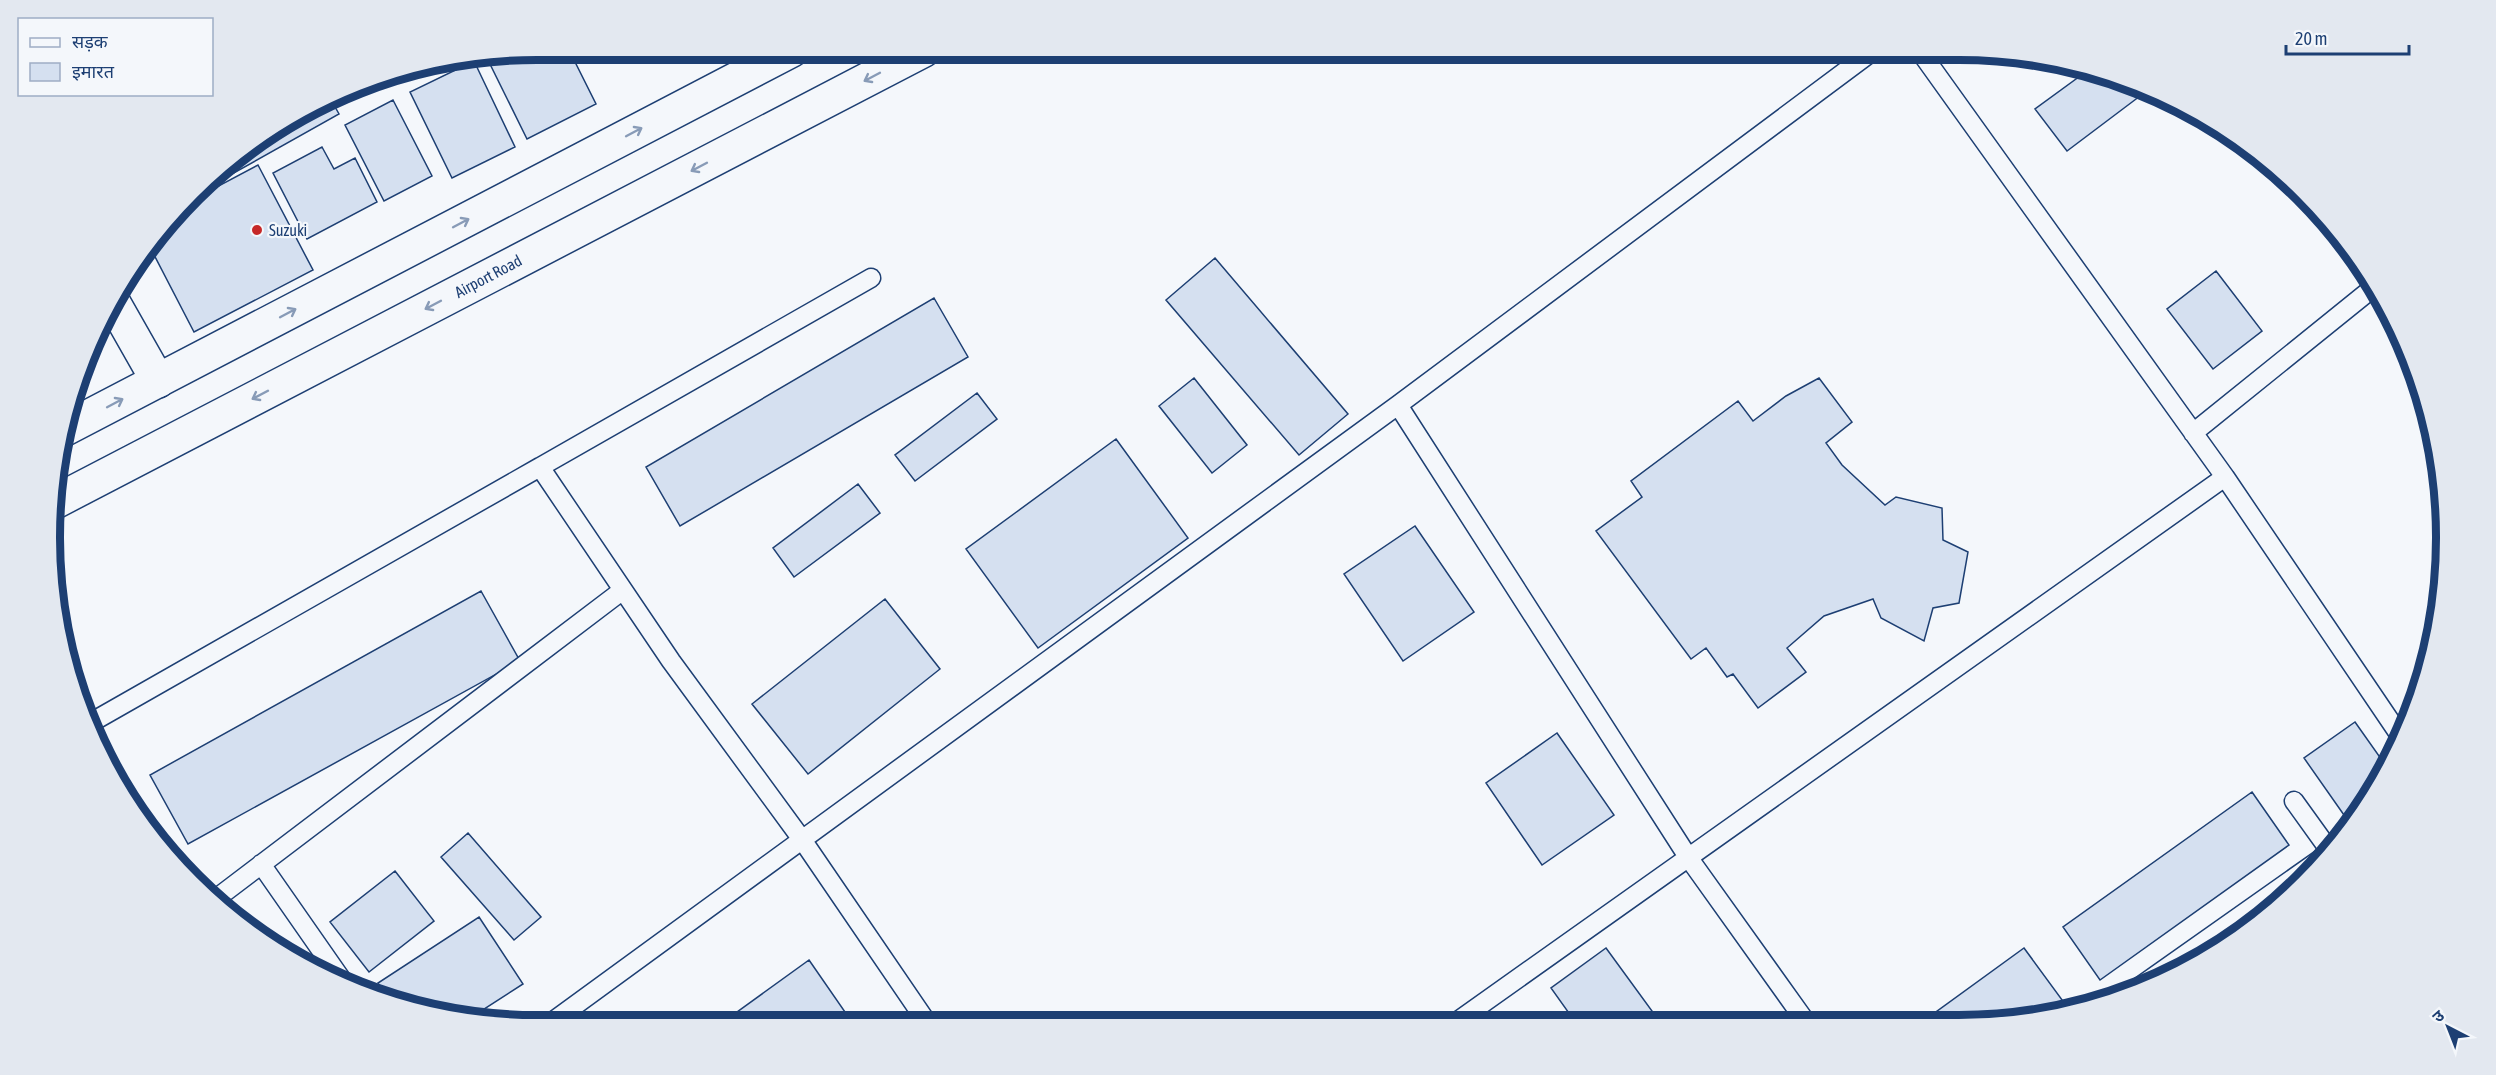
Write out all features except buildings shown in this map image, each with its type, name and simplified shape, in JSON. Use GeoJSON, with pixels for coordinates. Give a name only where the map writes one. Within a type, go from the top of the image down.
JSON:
{"type":"FeatureCollection","features":[{"type":"Feature","properties":{"kind":"main road"},"geometry":{"type":"LineString","coordinates":[[74,425],[773,60]]}},
{"type":"Feature","properties":{"kind":"main road","name":"Airport Road"},"geometry":{"type":"LineString","coordinates":[[62,498],[905,60]]}},
{"type":"Feature","properties":{"kind":"main road"},"geometry":{"type":"LineString","coordinates":[[118,310],[158,381]]}},
{"type":"Feature","properties":{"kind":"lane"},"geometry":{"type":"LineString","coordinates":[[562,1015],[1398,405],[1861,60]]}},
{"type":"Feature","properties":{"kind":"lane"},"geometry":{"type":"LineString","coordinates":[[1926,60],[2225,477],[2396,729]]}},
{"type":"Feature","properties":{"kind":"lane"},"geometry":{"type":"LineString","coordinates":[[96,720],[871,278]]}},
{"type":"Feature","properties":{"kind":"lane"},"geometry":{"type":"LineString","coordinates":[[2193,433],[2368,292]]}},
{"type":"Feature","properties":{"kind":"lane"},"geometry":{"type":"LineString","coordinates":[[1398,405],[1688,857],[1801,1015]]}},
{"type":"Feature","properties":{"kind":"lane"},"geometry":{"type":"LineString","coordinates":[[540,467],[671,661],[803,841],[922,1015]]}},
{"type":"Feature","properties":{"kind":"lane"},"geometry":{"type":"LineString","coordinates":[[1466,1015],[2225,477]]}},
{"type":"Feature","properties":{"kind":"lane"},"geometry":{"type":"LineString","coordinates":[[221,895],[624,590]]}},
{"type":"Feature","properties":{"kind":"lane"},"geometry":{"type":"LineString","coordinates":[[2294,801],[2325,844]]}},
{"type":"Feature","properties":{"kind":"lane"},"geometry":{"type":"LineString","coordinates":[[261,864],[336,971]]}},
{"type":"Feature","properties":{"kind":"lane"},"geometry":{"type":"LineString","coordinates":[[2167,967],[2291,880]]}},
{"type":"Feature","properties":{"kind":"place","name":"Suzuki"},"geometry":{"type":"Point","coordinates":[257,230]}}]}
